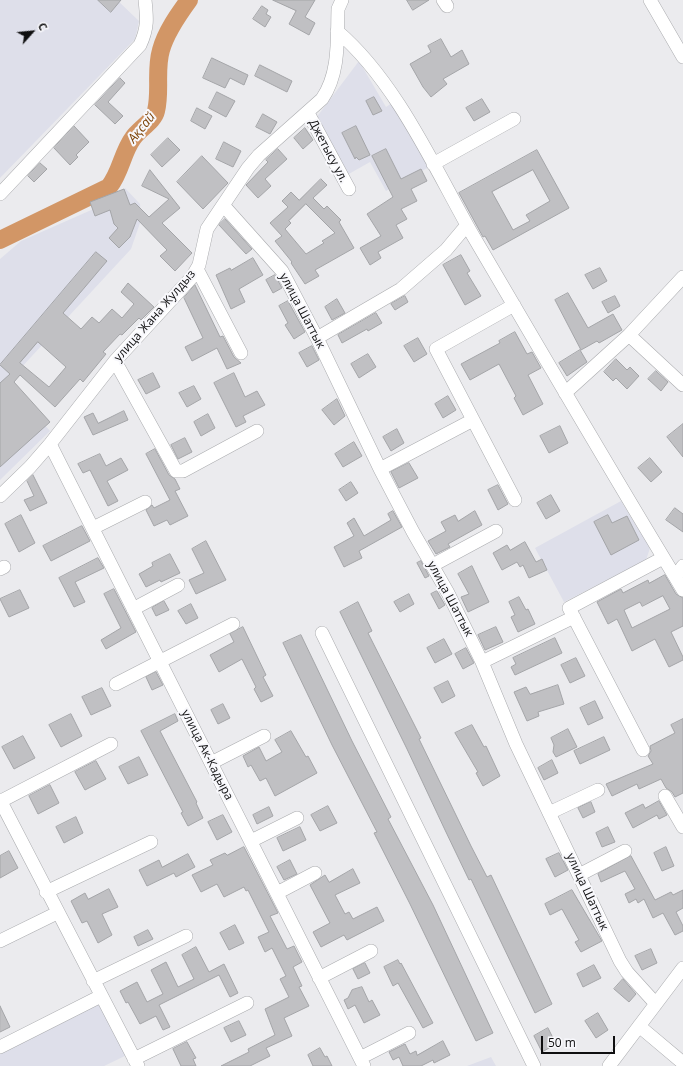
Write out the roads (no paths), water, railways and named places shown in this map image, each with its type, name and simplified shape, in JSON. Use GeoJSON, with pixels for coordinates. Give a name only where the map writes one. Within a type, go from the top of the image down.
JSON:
{"type":"FeatureCollection","features":[{"type":"Feature","properties":{"kind":"street"},"geometry":{"type":"LineString","coordinates":[[0,194],[140,45],[146,33],[147,20],[145,0]]}},
{"type":"Feature","properties":{"kind":"street","name":"улица Жана Жулдыз"},"geometry":{"type":"LineString","coordinates":[[0,496],[30,467],[50,444],[115,361],[192,277],[197,269],[207,228],[259,155],[308,113],[322,99],[330,88],[335,71],[338,8],[342,0]]}},
{"type":"Feature","properties":{"kind":"street"},"geometry":{"type":"LineString","coordinates":[[650,0],[683,57]]}},
{"type":"Feature","properties":{"kind":"street"},"geometry":{"type":"LineString","coordinates":[[337,31],[353,44],[400,107],[565,393],[664,558],[679,572],[683,590]]}},
{"type":"Feature","properties":{"kind":"street","name":"Джетысу ул."},"geometry":{"type":"LineString","coordinates":[[308,113],[349,189]]}},
{"type":"Feature","properties":{"kind":"street"},"geometry":{"type":"LineString","coordinates":[[433,164],[514,119]]}},
{"type":"Feature","properties":{"kind":"street","name":"улица Шаттык"},"geometry":{"type":"LineString","coordinates":[[224,205],[282,271],[318,338],[380,469],[413,532],[433,565],[482,662],[516,744],[620,961],[627,972],[656,1004]]}},
{"type":"Feature","properties":{"kind":"street"},"geometry":{"type":"LineString","coordinates":[[318,338],[401,289],[446,250],[467,224]]}},
{"type":"Feature","properties":{"kind":"street"},"geometry":{"type":"LineString","coordinates":[[197,269],[241,353]]}},
{"type":"Feature","properties":{"kind":"street"},"geometry":{"type":"LineString","coordinates":[[565,393],[629,335],[682,281]]}},
{"type":"Feature","properties":{"kind":"street"},"geometry":{"type":"LineString","coordinates":[[514,305],[436,349],[516,500]]}},
{"type":"Feature","properties":{"kind":"street"},"geometry":{"type":"LineString","coordinates":[[629,335],[683,385]]}},
{"type":"Feature","properties":{"kind":"street"},"geometry":{"type":"LineString","coordinates":[[115,361],[176,471],[183,471],[257,431]]}},
{"type":"Feature","properties":{"kind":"street"},"geometry":{"type":"LineString","coordinates":[[380,469],[473,420]]}},
{"type":"Feature","properties":{"kind":"street","name":"улица Ак-Кадыра"},"geometry":{"type":"LineString","coordinates":[[50,444],[362,1062]]}},
{"type":"Feature","properties":{"kind":"street"},"geometry":{"type":"LineString","coordinates":[[93,528],[145,502]]}},
{"type":"Feature","properties":{"kind":"street"},"geometry":{"type":"LineString","coordinates":[[433,565],[496,531]]}},
{"type":"Feature","properties":{"kind":"street"},"geometry":{"type":"LineString","coordinates":[[643,750],[569,608],[664,558]]}},
{"type":"Feature","properties":{"kind":"street"},"geometry":{"type":"LineString","coordinates":[[133,609],[178,585]]}},
{"type":"Feature","properties":{"kind":"street"},"geometry":{"type":"LineString","coordinates":[[482,662],[574,616]]}},
{"type":"Feature","properties":{"kind":"street"},"geometry":{"type":"LineString","coordinates":[[116,684],[233,624]]}},
{"type":"Feature","properties":{"kind":"street"},"geometry":{"type":"LineString","coordinates":[[322,633],[534,1066]]}},
{"type":"Feature","properties":{"kind":"street"},"geometry":{"type":"LineString","coordinates":[[211,763],[264,736]]}},
{"type":"Feature","properties":{"kind":"street"},"geometry":{"type":"LineString","coordinates":[[111,744],[0,801],[46,892],[136,1062],[246,1003]]}},
{"type":"Feature","properties":{"kind":"street"},"geometry":{"type":"LineString","coordinates":[[549,813],[598,790]]}},
{"type":"Feature","properties":{"kind":"street"},"geometry":{"type":"LineString","coordinates":[[665,796],[683,827]]}},
{"type":"Feature","properties":{"kind":"street"},"geometry":{"type":"LineString","coordinates":[[250,841],[297,818]]}},
{"type":"Feature","properties":{"kind":"street"},"geometry":{"type":"LineString","coordinates":[[46,892],[151,842]]}},
{"type":"Feature","properties":{"kind":"street"},"geometry":{"type":"LineString","coordinates":[[579,875],[625,851]]}},
{"type":"Feature","properties":{"kind":"street"},"geometry":{"type":"LineString","coordinates":[[277,893],[315,873]]}},
{"type":"Feature","properties":{"kind":"street"},"geometry":{"type":"LineString","coordinates":[[0,941],[57,913]]}},
{"type":"Feature","properties":{"kind":"street"},"geometry":{"type":"LineString","coordinates":[[93,981],[186,936]]}},
{"type":"Feature","properties":{"kind":"street"},"geometry":{"type":"LineString","coordinates":[[319,978],[371,951]]}},
{"type":"Feature","properties":{"kind":"street"},"geometry":{"type":"LineString","coordinates":[[609,1066],[683,968]]}},
{"type":"Feature","properties":{"kind":"street"},"geometry":{"type":"LineString","coordinates":[[0,1047],[101,996]]}},
{"type":"Feature","properties":{"kind":"street"},"geometry":{"type":"LineString","coordinates":[[639,1026],[683,1063]]}},
{"type":"Feature","properties":{"kind":"street"},"geometry":{"type":"LineString","coordinates":[[362,1062],[409,1033]]}},
{"type":"Feature","properties":{"kind":"waterway","name":"Ақсай"},"geometry":{"type":"LineString","coordinates":[[0,240],[109,187],[116,175],[129,144],[155,115],[158,96],[158,65],[163,43],[169,30],[189,0]]}}]}
